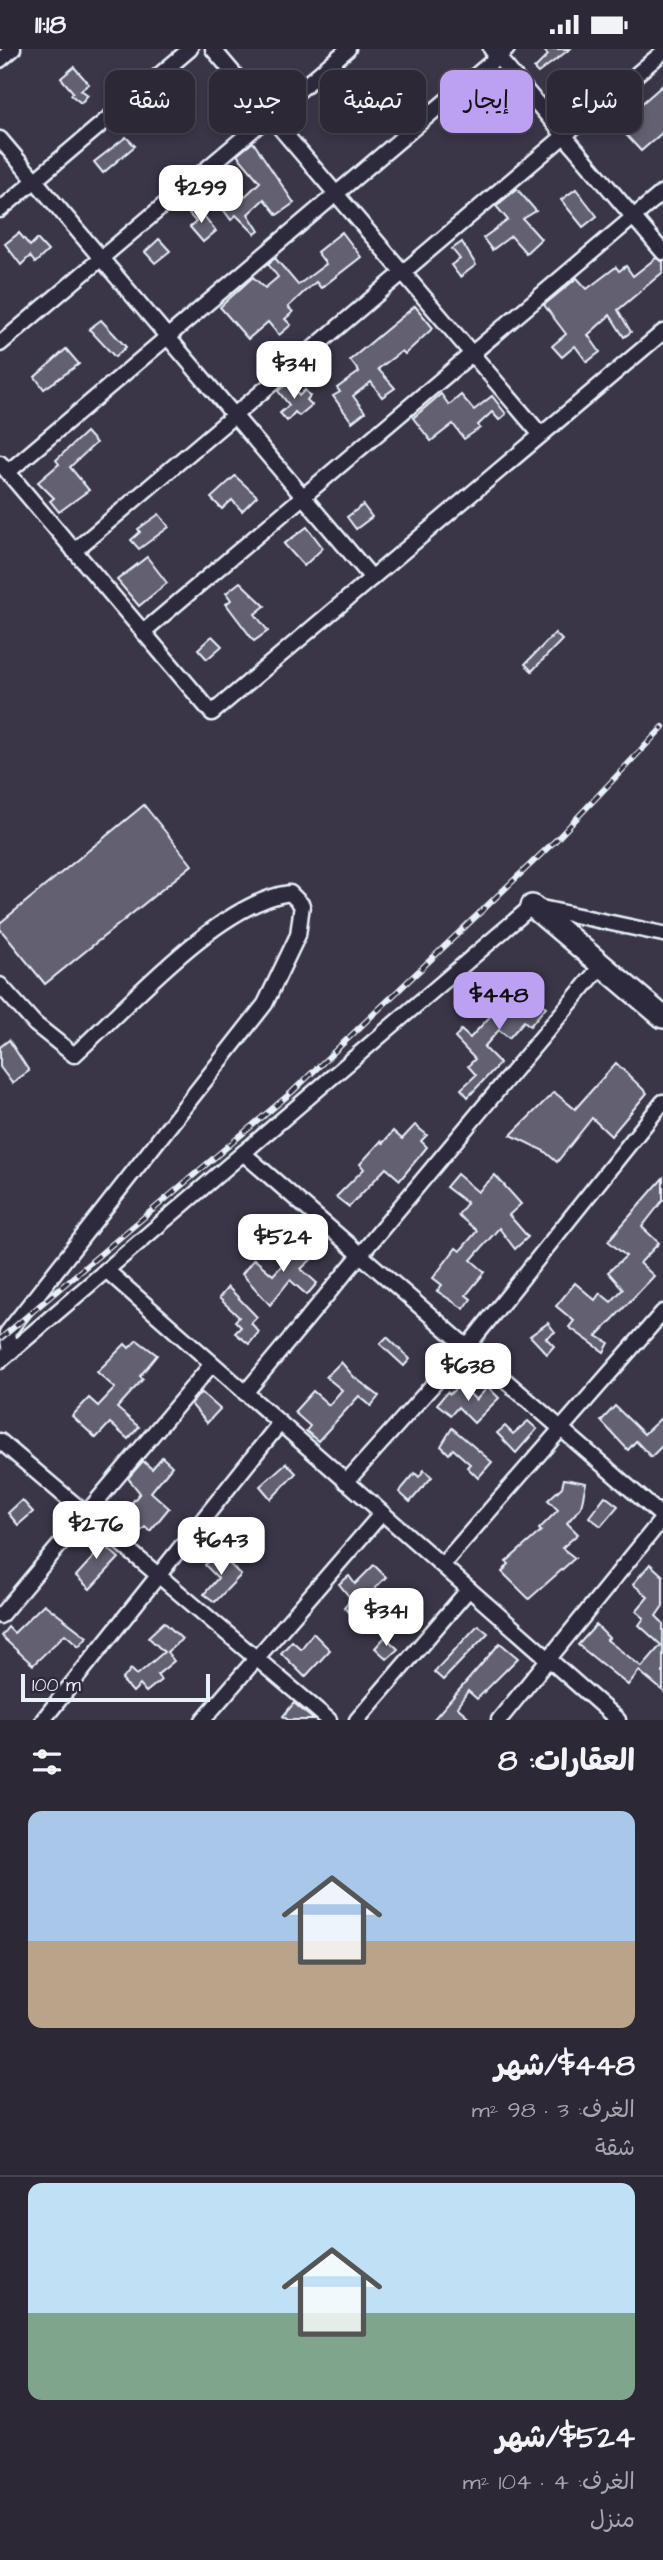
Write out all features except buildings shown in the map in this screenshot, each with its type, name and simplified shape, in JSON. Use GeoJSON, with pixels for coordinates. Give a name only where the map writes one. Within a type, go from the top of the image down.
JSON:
{"type":"FeatureCollection","features":[{"type":"Feature","properties":{"kind":"street"},"geometry":{"type":"LineString","coordinates":[[0,60],[13,49]]}},
{"type":"Feature","properties":{"kind":"street"},"geometry":{"type":"LineString","coordinates":[[0,210],[190,49]]}},
{"type":"Feature","properties":{"kind":"street"},"geometry":{"type":"LineString","coordinates":[[213,49],[231,70]]}},
{"type":"Feature","properties":{"kind":"street"},"geometry":{"type":"LineString","coordinates":[[306,85],[348,49]]}},
{"type":"Feature","properties":{"kind":"street"},"geometry":{"type":"LineString","coordinates":[[663,252],[564,136],[499,52],[168,337],[4,467],[212,713],[663,332]]}},
{"type":"Feature","properties":{"kind":"street"},"geometry":{"type":"LineString","coordinates":[[74,551],[663,52]]}},
{"type":"Feature","properties":{"kind":"street"},"geometry":{"type":"LineString","coordinates":[[0,344],[250,133]]}},
{"type":"Feature","properties":{"kind":"street"},"geometry":{"type":"LineString","coordinates":[[284,133],[541,435]]}},
{"type":"Feature","properties":{"kind":"street"},"geometry":{"type":"LineString","coordinates":[[0,139],[372,578]]}},
{"type":"Feature","properties":{"kind":"street"},"geometry":{"type":"LineString","coordinates":[[143,632],[663,192]]}},
{"type":"Feature","properties":{"kind":"street"},"geometry":{"type":"LineString","coordinates":[[0,985],[35,1024],[74,1055],[191,947],[235,914],[254,903],[290,893],[302,905],[298,935],[265,1004],[6,1333],[5,1356]]}},
{"type":"Feature","properties":{"kind":"street"},"geometry":{"type":"LineString","coordinates":[[531,906],[663,934]]}},
{"type":"Feature","properties":{"kind":"street"},"geometry":{"type":"LineString","coordinates":[[531,906],[663,1017]]}},
{"type":"Feature","properties":{"kind":"street"},"geometry":{"type":"LineString","coordinates":[[5,1356],[531,906]]}},
{"type":"Feature","properties":{"kind":"street"},"geometry":{"type":"LineString","coordinates":[[245,1392],[362,1256],[602,965]]}},
{"type":"Feature","properties":{"kind":"street"},"geometry":{"type":"LineString","coordinates":[[346,1482],[467,1347],[663,1103]]}},
{"type":"Feature","properties":{"kind":"street"},"geometry":{"type":"LineString","coordinates":[[243,1153],[663,1517],[499,1720]]}},
{"type":"Feature","properties":{"kind":"street"},"geometry":{"type":"LineString","coordinates":[[106,1271],[618,1720]]}},
{"type":"Feature","properties":{"kind":"street"},"geometry":{"type":"LineString","coordinates":[[442,1565],[663,1312]]}},
{"type":"Feature","properties":{"kind":"street"},"geometry":{"type":"LineString","coordinates":[[0,1616],[84,1512],[212,1364]]}},
{"type":"Feature","properties":{"kind":"street"},"geometry":{"type":"LineString","coordinates":[[43,1720],[280,1423]]}},
{"type":"Feature","properties":{"kind":"street"},"geometry":{"type":"LineString","coordinates":[[0,1441],[328,1720]]}},
{"type":"Feature","properties":{"kind":"street"},"geometry":{"type":"LineString","coordinates":[[203,1720],[382,1513]]}},
{"type":"Feature","properties":{"kind":"street"},"geometry":{"type":"LineString","coordinates":[[357,1720],[468,1589]]}},
{"type":"Feature","properties":{"kind":"railway"},"geometry":{"type":"LineString","coordinates":[[0,1339],[292,1092],[557,839],[663,727]]}}]}
